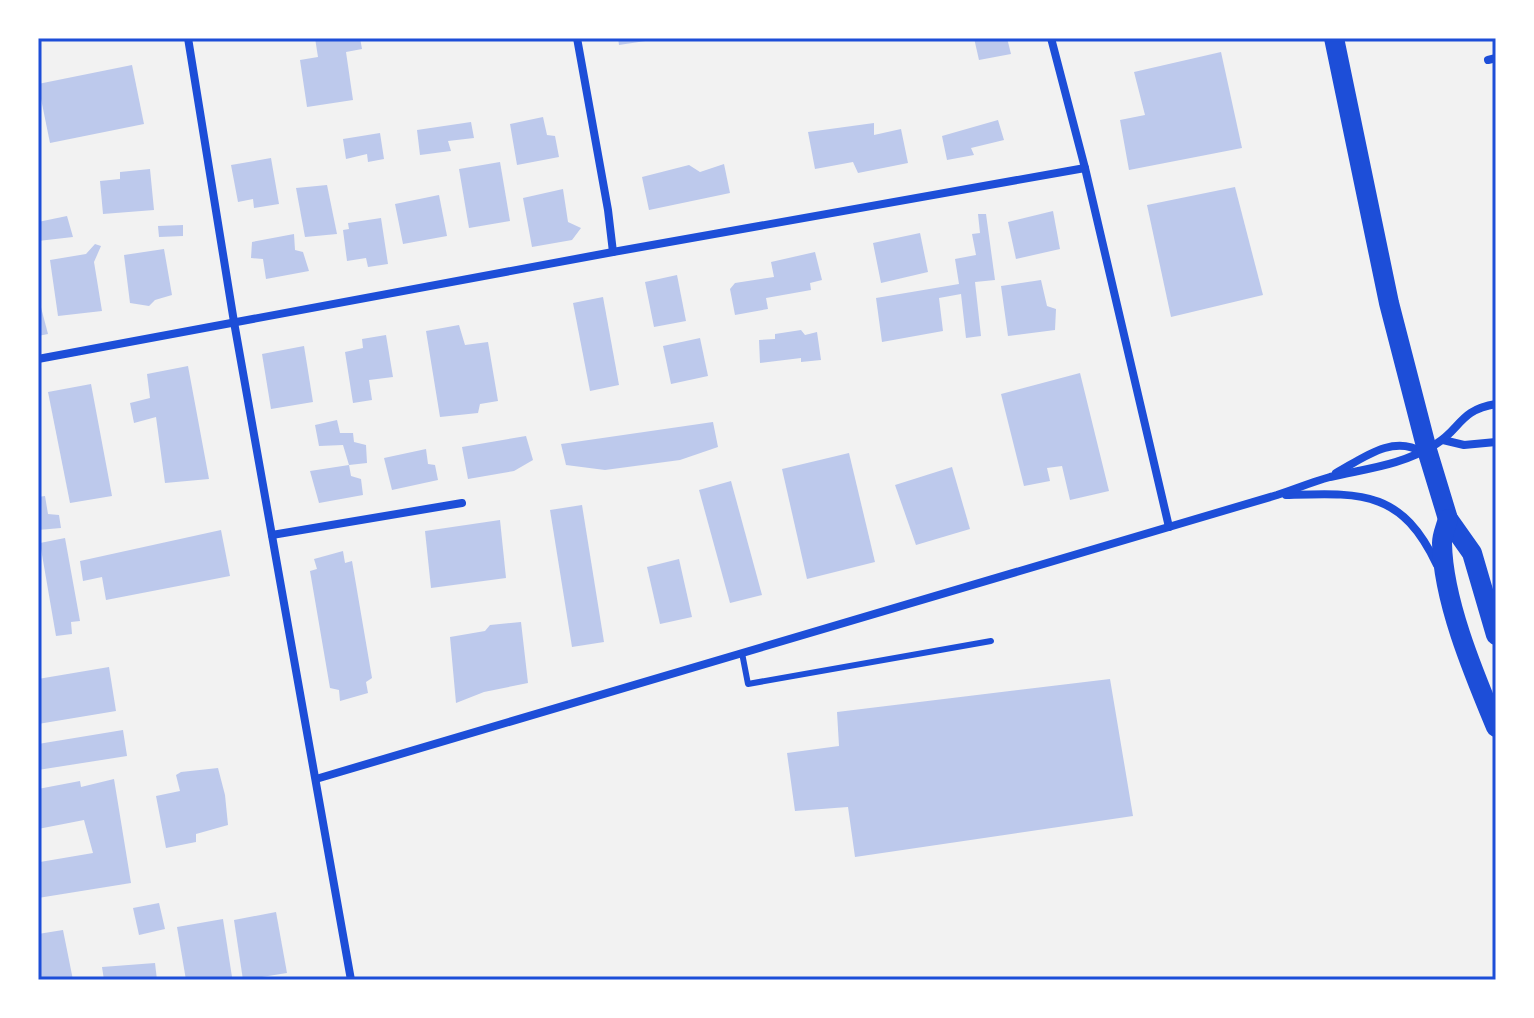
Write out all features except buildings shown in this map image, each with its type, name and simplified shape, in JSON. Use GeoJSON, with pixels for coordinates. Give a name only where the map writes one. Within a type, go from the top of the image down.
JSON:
{"type":"FeatureCollection","features":[{"type":"Feature","properties":{"kind":"main road"},"geometry":{"type":"LineString","coordinates":[[1334,38],[1389,303],[1431,447],[1448,519],[1472,553],[1496,635]]}},
{"type":"Feature","properties":{"kind":"main road"},"geometry":{"type":"LineString","coordinates":[[1448,519],[1442,541],[1447,586],[1476,679],[1496,727]]}},
{"type":"Feature","properties":{"kind":"street"},"geometry":{"type":"LineString","coordinates":[[188,38],[234,322],[351,980]]}},
{"type":"Feature","properties":{"kind":"street"},"geometry":{"type":"LineString","coordinates":[[577,38],[613,252]]}},
{"type":"Feature","properties":{"kind":"street"},"geometry":{"type":"LineString","coordinates":[[1051,38],[1085,168],[1169,527]]}},
{"type":"Feature","properties":{"kind":"street"},"geometry":{"type":"LineString","coordinates":[[38,359],[1085,168]]}},
{"type":"Feature","properties":{"kind":"street"},"geometry":{"type":"LineString","coordinates":[[316,779],[1329,478],[1384,467],[1431,447],[1460,419],[1483,406],[1496,404]]}},
{"type":"Feature","properties":{"kind":"street"},"geometry":{"type":"LineString","coordinates":[[1329,478],[1380,448],[1496,442]]}},
{"type":"Feature","properties":{"kind":"street"},"geometry":{"type":"LineString","coordinates":[[1277,495],[1332,494],[1375,500],[1405,515],[1427,544],[1447,586]]}},
{"type":"Feature","properties":{"kind":"street"},"geometry":{"type":"LineString","coordinates":[[272,535],[462,503]]}},
{"type":"Feature","properties":{"kind":"lane"},"geometry":{"type":"LineString","coordinates":[[742,653],[748,684],[991,641]]}}]}
